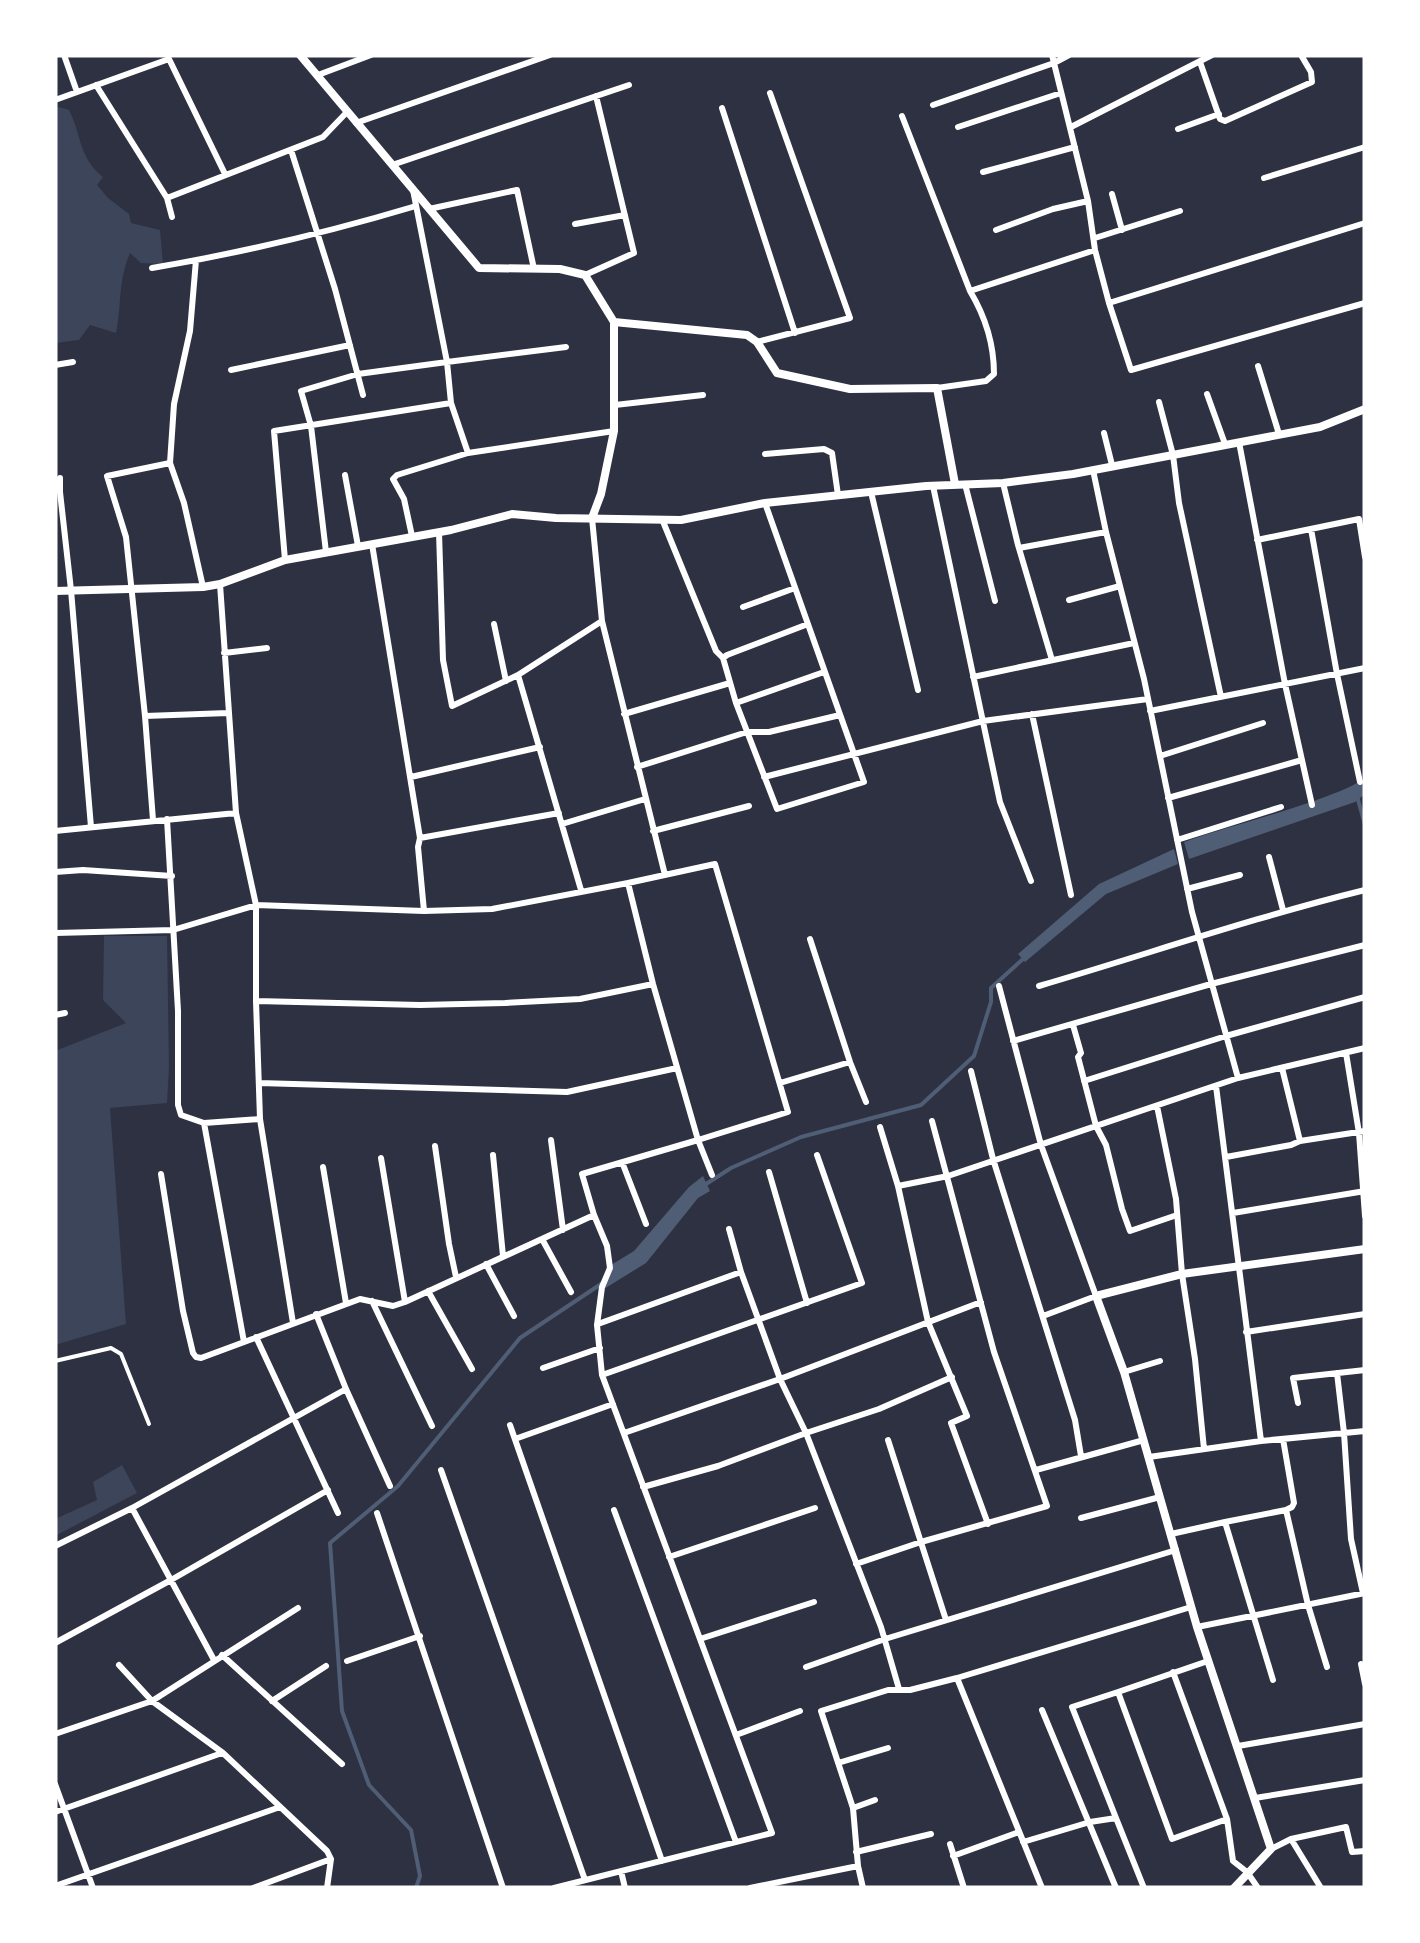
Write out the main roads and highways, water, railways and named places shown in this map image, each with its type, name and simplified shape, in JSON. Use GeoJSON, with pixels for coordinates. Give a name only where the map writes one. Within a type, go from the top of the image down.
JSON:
{"type":"FeatureCollection","features":[{"type":"Feature","properties":{"kind":"waterway"},"geometry":{"type":"LineString","coordinates":[[1357,796],[1365,825]]}},
{"type":"Feature","properties":{"kind":"waterway"},"geometry":{"type":"LineString","coordinates":[[703,1186],[731,1168],[801,1137],[921,1105],[974,1056],[991,1002],[991,988],[1023,959]]}},
{"type":"Feature","properties":{"kind":"waterway"},"geometry":{"type":"LineString","coordinates":[[416,1888],[420,1876],[411,1830],[369,1785],[342,1711],[330,1543],[398,1486],[520,1338],[604,1282]]}}]}
